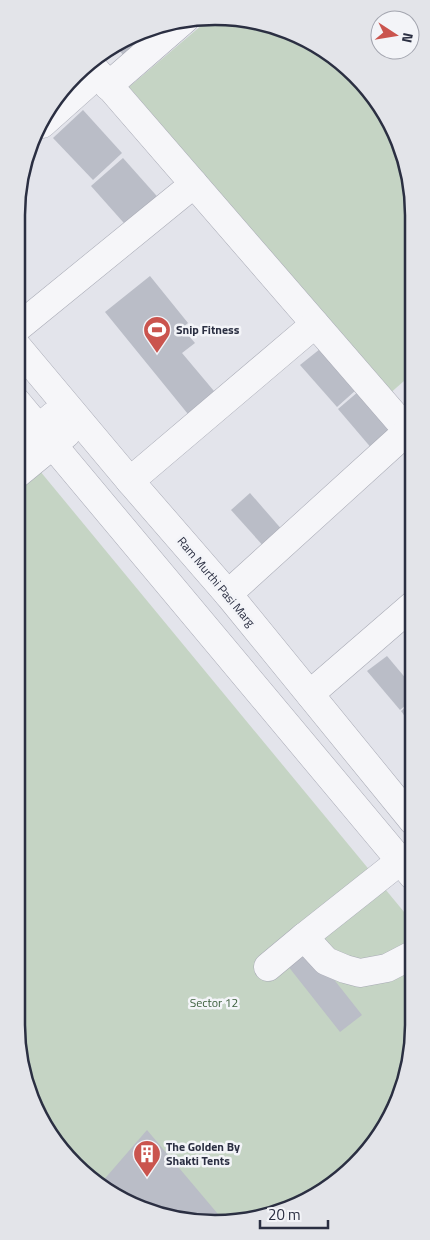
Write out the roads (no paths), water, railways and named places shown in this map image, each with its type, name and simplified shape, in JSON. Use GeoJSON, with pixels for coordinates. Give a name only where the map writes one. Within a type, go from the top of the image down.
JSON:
{"type":"FeatureCollection","features":[{"type":"Feature","properties":{"kind":"street"},"geometry":{"type":"LineString","coordinates":[[54,114],[99,75],[167,31]]}},
{"type":"Feature","properties":{"kind":"street"},"geometry":{"type":"LineString","coordinates":[[99,75],[315,324],[405,424]]}},
{"type":"Feature","properties":{"kind":"street"},"geometry":{"type":"LineString","coordinates":[[25,322],[194,184]]}},
{"type":"Feature","properties":{"kind":"street"},"geometry":{"type":"LineString","coordinates":[[130,481],[315,324]]}},
{"type":"Feature","properties":{"kind":"street","name":"Ram Murthi Pasi Marg"},"geometry":{"type":"LineString","coordinates":[[25,356],[405,804]]}},
{"type":"Feature","properties":{"kind":"street"},"geometry":{"type":"LineString","coordinates":[[25,412],[405,866]]}},
{"type":"Feature","properties":{"kind":"street"},"geometry":{"type":"LineString","coordinates":[[25,463],[46,436],[73,413]]}},
{"type":"Feature","properties":{"kind":"street"},"geometry":{"type":"LineString","coordinates":[[25,444],[46,436]]}},
{"type":"Feature","properties":{"kind":"street"},"geometry":{"type":"LineString","coordinates":[[228,594],[405,436]]}},
{"type":"Feature","properties":{"kind":"street"},"geometry":{"type":"LineString","coordinates":[[310,694],[405,612]]}},
{"type":"Feature","properties":{"kind":"street"},"geometry":{"type":"LineString","coordinates":[[376,832],[405,813]]}},
{"type":"Feature","properties":{"kind":"street"},"geometry":{"type":"LineString","coordinates":[[268,967],[304,937],[405,869]]}},
{"type":"Feature","properties":{"kind":"street"},"geometry":{"type":"LineString","coordinates":[[304,937],[326,961],[360,973],[387,968],[405,959]]}},
{"type":"Feature","properties":{"kind":"place","name":"Snip Fitness"},"geometry":{"type":"Point","coordinates":[157,354]}},
{"type":"Feature","properties":{"kind":"place","name":"The Golden By Shakti Tents"},"geometry":{"type":"Point","coordinates":[147,1178]}},
{"type":"Feature","properties":{"kind":"park label","name":"Sector 12"},"geometry":{"type":"Point","coordinates":[214,1003]}}]}
